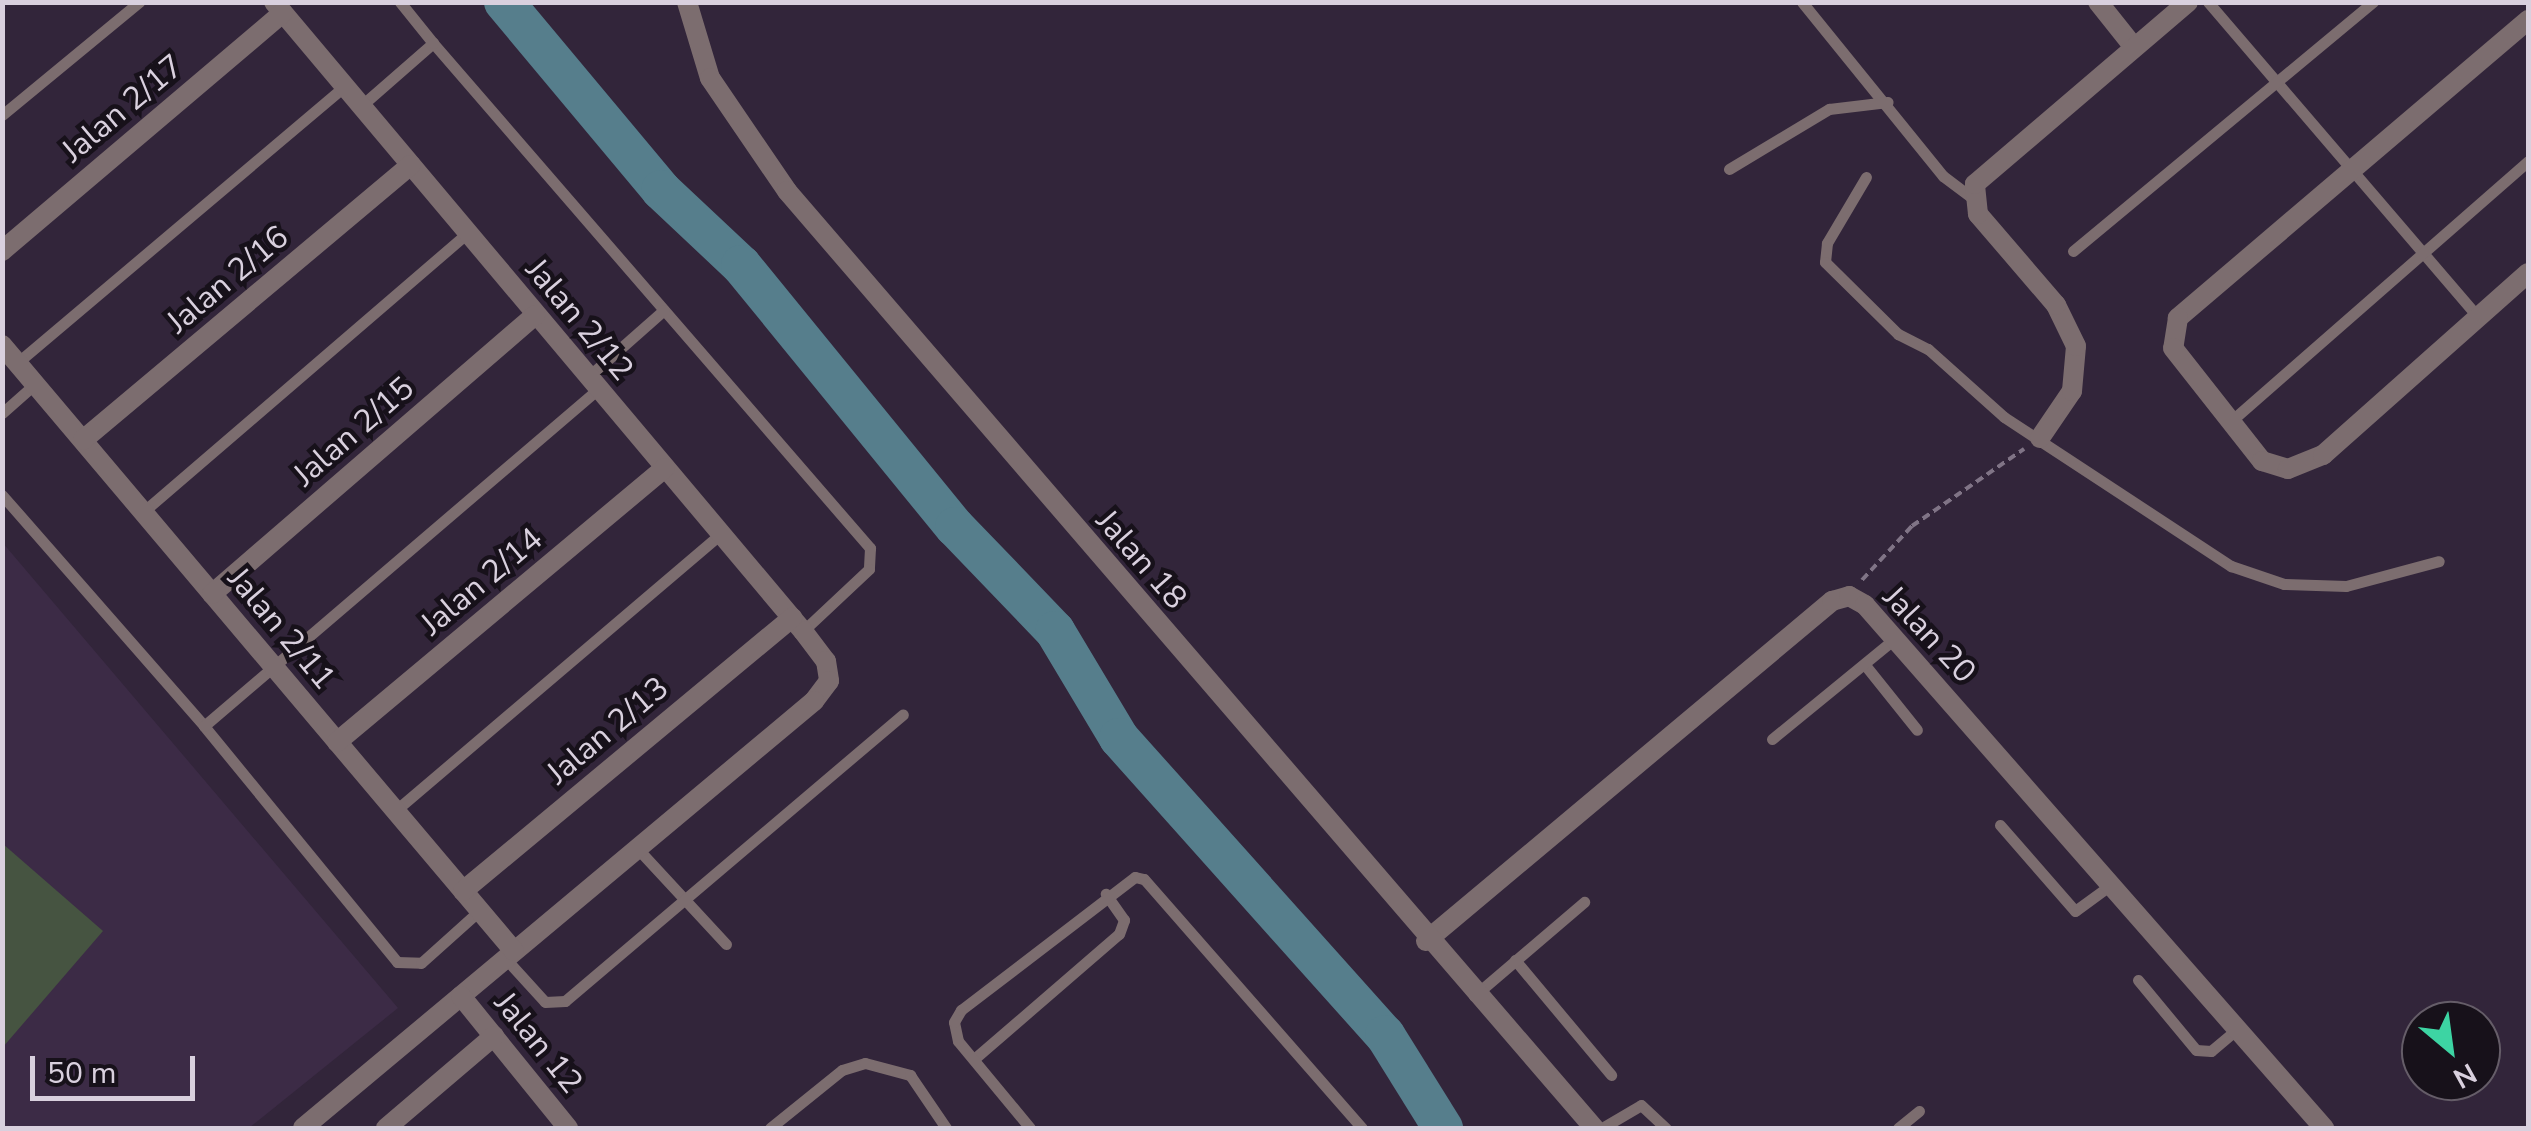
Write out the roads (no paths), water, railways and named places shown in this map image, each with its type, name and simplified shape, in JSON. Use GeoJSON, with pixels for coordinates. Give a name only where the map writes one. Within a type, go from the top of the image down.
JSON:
{"type":"FeatureCollection","features":[{"type":"Feature","properties":{"kind":"street","name":"Jalan 18"},"geometry":{"type":"LineString","coordinates":[[686,2],[710,78],[786,192],[1474,996],[1594,1128]]}},
{"type":"Feature","properties":{"kind":"street"},"geometry":{"type":"LineString","coordinates":[[2098,2],[2133,46]]}},
{"type":"Feature","properties":{"kind":"street"},"geometry":{"type":"LineString","coordinates":[[2040,438],[2072,392],[2076,346],[2056,305],[1987,227],[1972,198],[1991,165],[2188,2]]}},
{"type":"Feature","properties":{"kind":"street","name":"Jalan 2/12"},"geometry":{"type":"LineString","coordinates":[[278,8],[826,661],[828,680],[814,701],[638,848]]}},
{"type":"Feature","properties":{"kind":"street","name":"Jalan 2/17"},"geometry":{"type":"LineString","coordinates":[[2,251],[278,8]]}},
{"type":"Feature","properties":{"kind":"street"},"geometry":{"type":"LineString","coordinates":[[2528,20],[2178,318],[2173,348],[2230,422],[2273,468],[2305,466],[2528,274]]}},
{"type":"Feature","properties":{"kind":"street","name":"Jalan 2/16"},"geometry":{"type":"LineString","coordinates":[[82,440],[411,165]]}},
{"type":"Feature","properties":{"kind":"street","name":"Jalan 2/15"},"geometry":{"type":"LineString","coordinates":[[212,594],[535,315]]}},
{"type":"Feature","properties":{"kind":"street","name":"Jalan 2/11"},"geometry":{"type":"LineString","coordinates":[[2,346],[479,910],[510,955]]}},
{"type":"Feature","properties":{"kind":"street","name":"Jalan 2/14"},"geometry":{"type":"LineString","coordinates":[[337,742],[666,468]]}},
{"type":"Feature","properties":{"kind":"street","name":"Jalan 20"},"geometry":{"type":"LineString","coordinates":[[1426,940],[1832,601],[1849,596],[1894,639],[2324,1128]]}},
{"type":"Feature","properties":{"kind":"street","name":"Jalan 2/13"},"geometry":{"type":"LineString","coordinates":[[462,891],[798,624]]}},
{"type":"Feature","properties":{"kind":"street"},"geometry":{"type":"LineString","coordinates":[[303,1128],[638,848]]}},
{"type":"Feature","properties":{"kind":"street","name":"Jalan 12"},"geometry":{"type":"LineString","coordinates":[[461,996],[562,1126]]}},
{"type":"Feature","properties":{"kind":"street"},"geometry":{"type":"LineString","coordinates":[[386,1128],[494,1036]]}},
{"type":"Feature","properties":{"kind":"lane"},"geometry":{"type":"LineString","coordinates":[[2,115],[138,2]]}},
{"type":"Feature","properties":{"kind":"lane"},"geometry":{"type":"LineString","coordinates":[[400,2],[874,555],[869,569],[798,624]]}},
{"type":"Feature","properties":{"kind":"lane"},"geometry":{"type":"LineString","coordinates":[[1802,2],[1888,102],[1942,176],[1972,198]]}},
{"type":"Feature","properties":{"kind":"lane"},"geometry":{"type":"LineString","coordinates":[[2208,2],[2282,82],[2478,317]]}},
{"type":"Feature","properties":{"kind":"lane"},"geometry":{"type":"LineString","coordinates":[[2073,251],[2282,82],[2373,2]]}},
{"type":"Feature","properties":{"kind":"lane"},"geometry":{"type":"LineString","coordinates":[[361,106],[434,43]]}},
{"type":"Feature","properties":{"kind":"lane"},"geometry":{"type":"LineString","coordinates":[[17,362],[344,87]]}},
{"type":"Feature","properties":{"kind":"lane"},"geometry":{"type":"LineString","coordinates":[[1729,169],[1828,108],[1888,102]]}},
{"type":"Feature","properties":{"kind":"lane"},"geometry":{"type":"LineString","coordinates":[[2230,422],[2528,161]]}},
{"type":"Feature","properties":{"kind":"lane"},"geometry":{"type":"LineString","coordinates":[[1866,177],[1827,243],[1825,262],[1898,334],[1928,349],[2004,418],[2231,566],[2284,584],[2346,586],[2439,560]]}},
{"type":"Feature","properties":{"kind":"lane"},"geometry":{"type":"LineString","coordinates":[[143,512],[467,233]]}},
{"type":"Feature","properties":{"kind":"lane"},"geometry":{"type":"LineString","coordinates":[[204,726],[593,383],[664,310]]}},
{"type":"Feature","properties":{"kind":"lane"},"geometry":{"type":"LineString","coordinates":[[2,413],[35,384]]}},
{"type":"Feature","properties":{"kind":"lane"},"geometry":{"type":"LineString","coordinates":[[2,495],[204,726],[397,962],[420,963],[479,910]]}},
{"type":"Feature","properties":{"kind":"lane"},"geometry":{"type":"LineString","coordinates":[[395,811],[720,534]]}},
{"type":"Feature","properties":{"kind":"lane"},"geometry":{"type":"LineString","coordinates":[[1772,739],[1894,639]]}},
{"type":"Feature","properties":{"kind":"lane"},"geometry":{"type":"LineString","coordinates":[[1865,665],[1917,730]]}},
{"type":"Feature","properties":{"kind":"lane"},"geometry":{"type":"LineString","coordinates":[[510,955],[545,1002],[564,1001],[903,714]]}},
{"type":"Feature","properties":{"kind":"lane"},"geometry":{"type":"LineString","coordinates":[[2000,825],[2076,911],[2112,884]]}},
{"type":"Feature","properties":{"kind":"lane"},"geometry":{"type":"LineString","coordinates":[[638,848],[726,944]]}},
{"type":"Feature","properties":{"kind":"lane"},"geometry":{"type":"LineString","coordinates":[[1030,1128],[954,1034],[961,1010],[1126,878],[1144,879],[1362,1128]]}},
{"type":"Feature","properties":{"kind":"lane"},"geometry":{"type":"LineString","coordinates":[[974,1059],[1119,934],[1124,920],[1106,894]]}},
{"type":"Feature","properties":{"kind":"lane"},"geometry":{"type":"LineString","coordinates":[[1474,996],[1584,902]]}},
{"type":"Feature","properties":{"kind":"lane"},"geometry":{"type":"LineString","coordinates":[[1515,960],[1610,1075]]}},
{"type":"Feature","properties":{"kind":"lane"},"geometry":{"type":"LineString","coordinates":[[2138,980],[2196,1050],[2211,1051],[2237,1029]]}},
{"type":"Feature","properties":{"kind":"lane"},"geometry":{"type":"LineString","coordinates":[[770,1128],[842,1070],[865,1062],[910,1074],[946,1128]]}},
{"type":"Feature","properties":{"kind":"lane"},"geometry":{"type":"LineString","coordinates":[[1602,1128],[1642,1104],[1666,1128]]}},
{"type":"Feature","properties":{"kind":"lane"},"geometry":{"type":"LineString","coordinates":[[1898,1128],[1919,1111]]}},
{"type":"Feature","properties":{"kind":"waterway"},"geometry":{"type":"LineString","coordinates":[[504,2],[661,190],[741,265],[955,527],[1055,631],[1119,738],[1385,1035],[1443,1128]]}}]}
